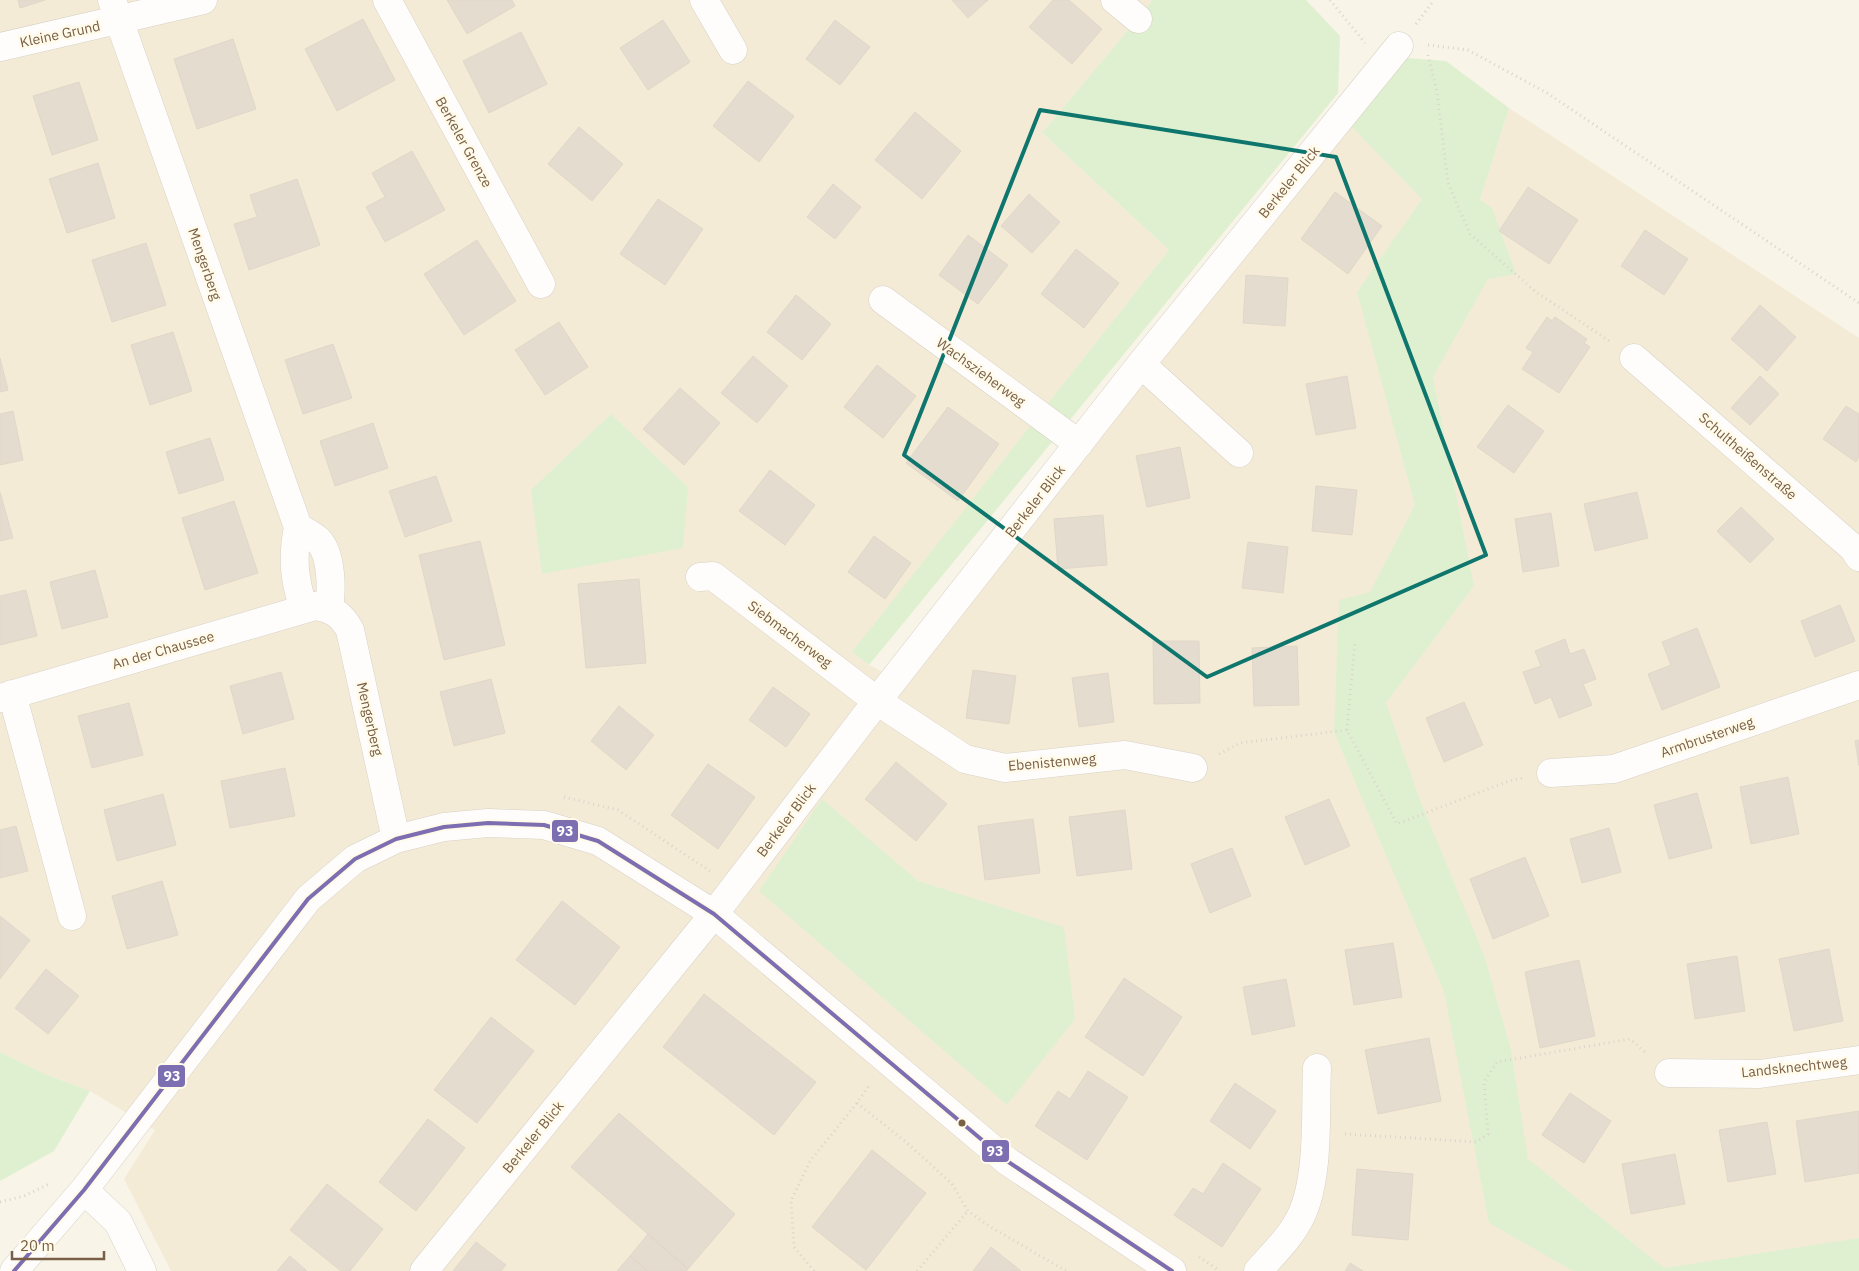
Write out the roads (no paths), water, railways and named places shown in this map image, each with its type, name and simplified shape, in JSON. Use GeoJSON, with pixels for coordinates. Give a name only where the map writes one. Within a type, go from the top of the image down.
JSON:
{"type":"FeatureCollection","features":[{"type":"Feature","properties":{"kind":"street"},"geometry":{"type":"LineString","coordinates":[[116,10],[203,0]]}},
{"type":"Feature","properties":{"kind":"street","name":"Berkeler Grenze"},"geometry":{"type":"LineString","coordinates":[[387,0],[541,284]]}},
{"type":"Feature","properties":{"kind":"street"},"geometry":{"type":"LineString","coordinates":[[704,0],[733,50]]}},
{"type":"Feature","properties":{"kind":"street"},"geometry":{"type":"LineString","coordinates":[[1115,0],[1138,20]]}},
{"type":"Feature","properties":{"kind":"street","name":"Kleine Grund"},"geometry":{"type":"LineString","coordinates":[[0,47],[116,10]]}},
{"type":"Feature","properties":{"kind":"street","name":"Mengerberg"},"geometry":{"type":"LineString","coordinates":[[116,10],[298,527],[319,541],[328,562],[332,584],[316,608],[344,619],[350,630],[396,839]]}},
{"type":"Feature","properties":{"kind":"street","name":"Berkeler Blick"},"geometry":{"type":"LineString","coordinates":[[424,1271],[734,889],[877,700],[1141,364],[1391,56]]}},
{"type":"Feature","properties":{"kind":"street","name":"Wachszieherweg"},"geometry":{"type":"LineString","coordinates":[[883,300],[1079,444]]}},
{"type":"Feature","properties":{"kind":"street","name":"Schultheißenstraße"},"geometry":{"type":"LineString","coordinates":[[1634,358],[1853,548],[1859,557]]}},
{"type":"Feature","properties":{"kind":"street"},"geometry":{"type":"LineString","coordinates":[[1141,364],[1239,453]]}},
{"type":"Feature","properties":{"kind":"street","name":"Siebmacherweg"},"geometry":{"type":"LineString","coordinates":[[700,577],[713,576],[877,700]]}},
{"type":"Feature","properties":{"kind":"street","name":"An der Chaussee"},"geometry":{"type":"LineString","coordinates":[[72,916],[6,696],[316,608]]}},
{"type":"Feature","properties":{"kind":"street","name":"Armbrusterweg"},"geometry":{"type":"LineString","coordinates":[[1551,773],[1614,769],[1859,685]]}},
{"type":"Feature","properties":{"kind":"street","name":"Ebenistenweg"},"geometry":{"type":"LineString","coordinates":[[877,700],[966,759],[1005,768],[1125,755],[1193,768]]}},
{"type":"Feature","properties":{"kind":"street"},"geometry":{"type":"LineString","coordinates":[[14,1271],[84,1190],[308,899],[355,859],[396,839],[444,826],[488,823],[544,825],[598,841],[714,914],[1006,1161],[1172,1271]]}},
{"type":"Feature","properties":{"kind":"street","name":"Landsknechtweg"},"geometry":{"type":"LineString","coordinates":[[1669,1073],[1760,1074],[1859,1060]]}},
{"type":"Feature","properties":{"kind":"street"},"geometry":{"type":"LineString","coordinates":[[1258,1271],[1283,1243],[1301,1216],[1309,1186],[1317,1132],[1317,1068]]}},
{"type":"Feature","properties":{"kind":"street"},"geometry":{"type":"LineString","coordinates":[[84,1190],[118,1222],[142,1271]]}}]}
